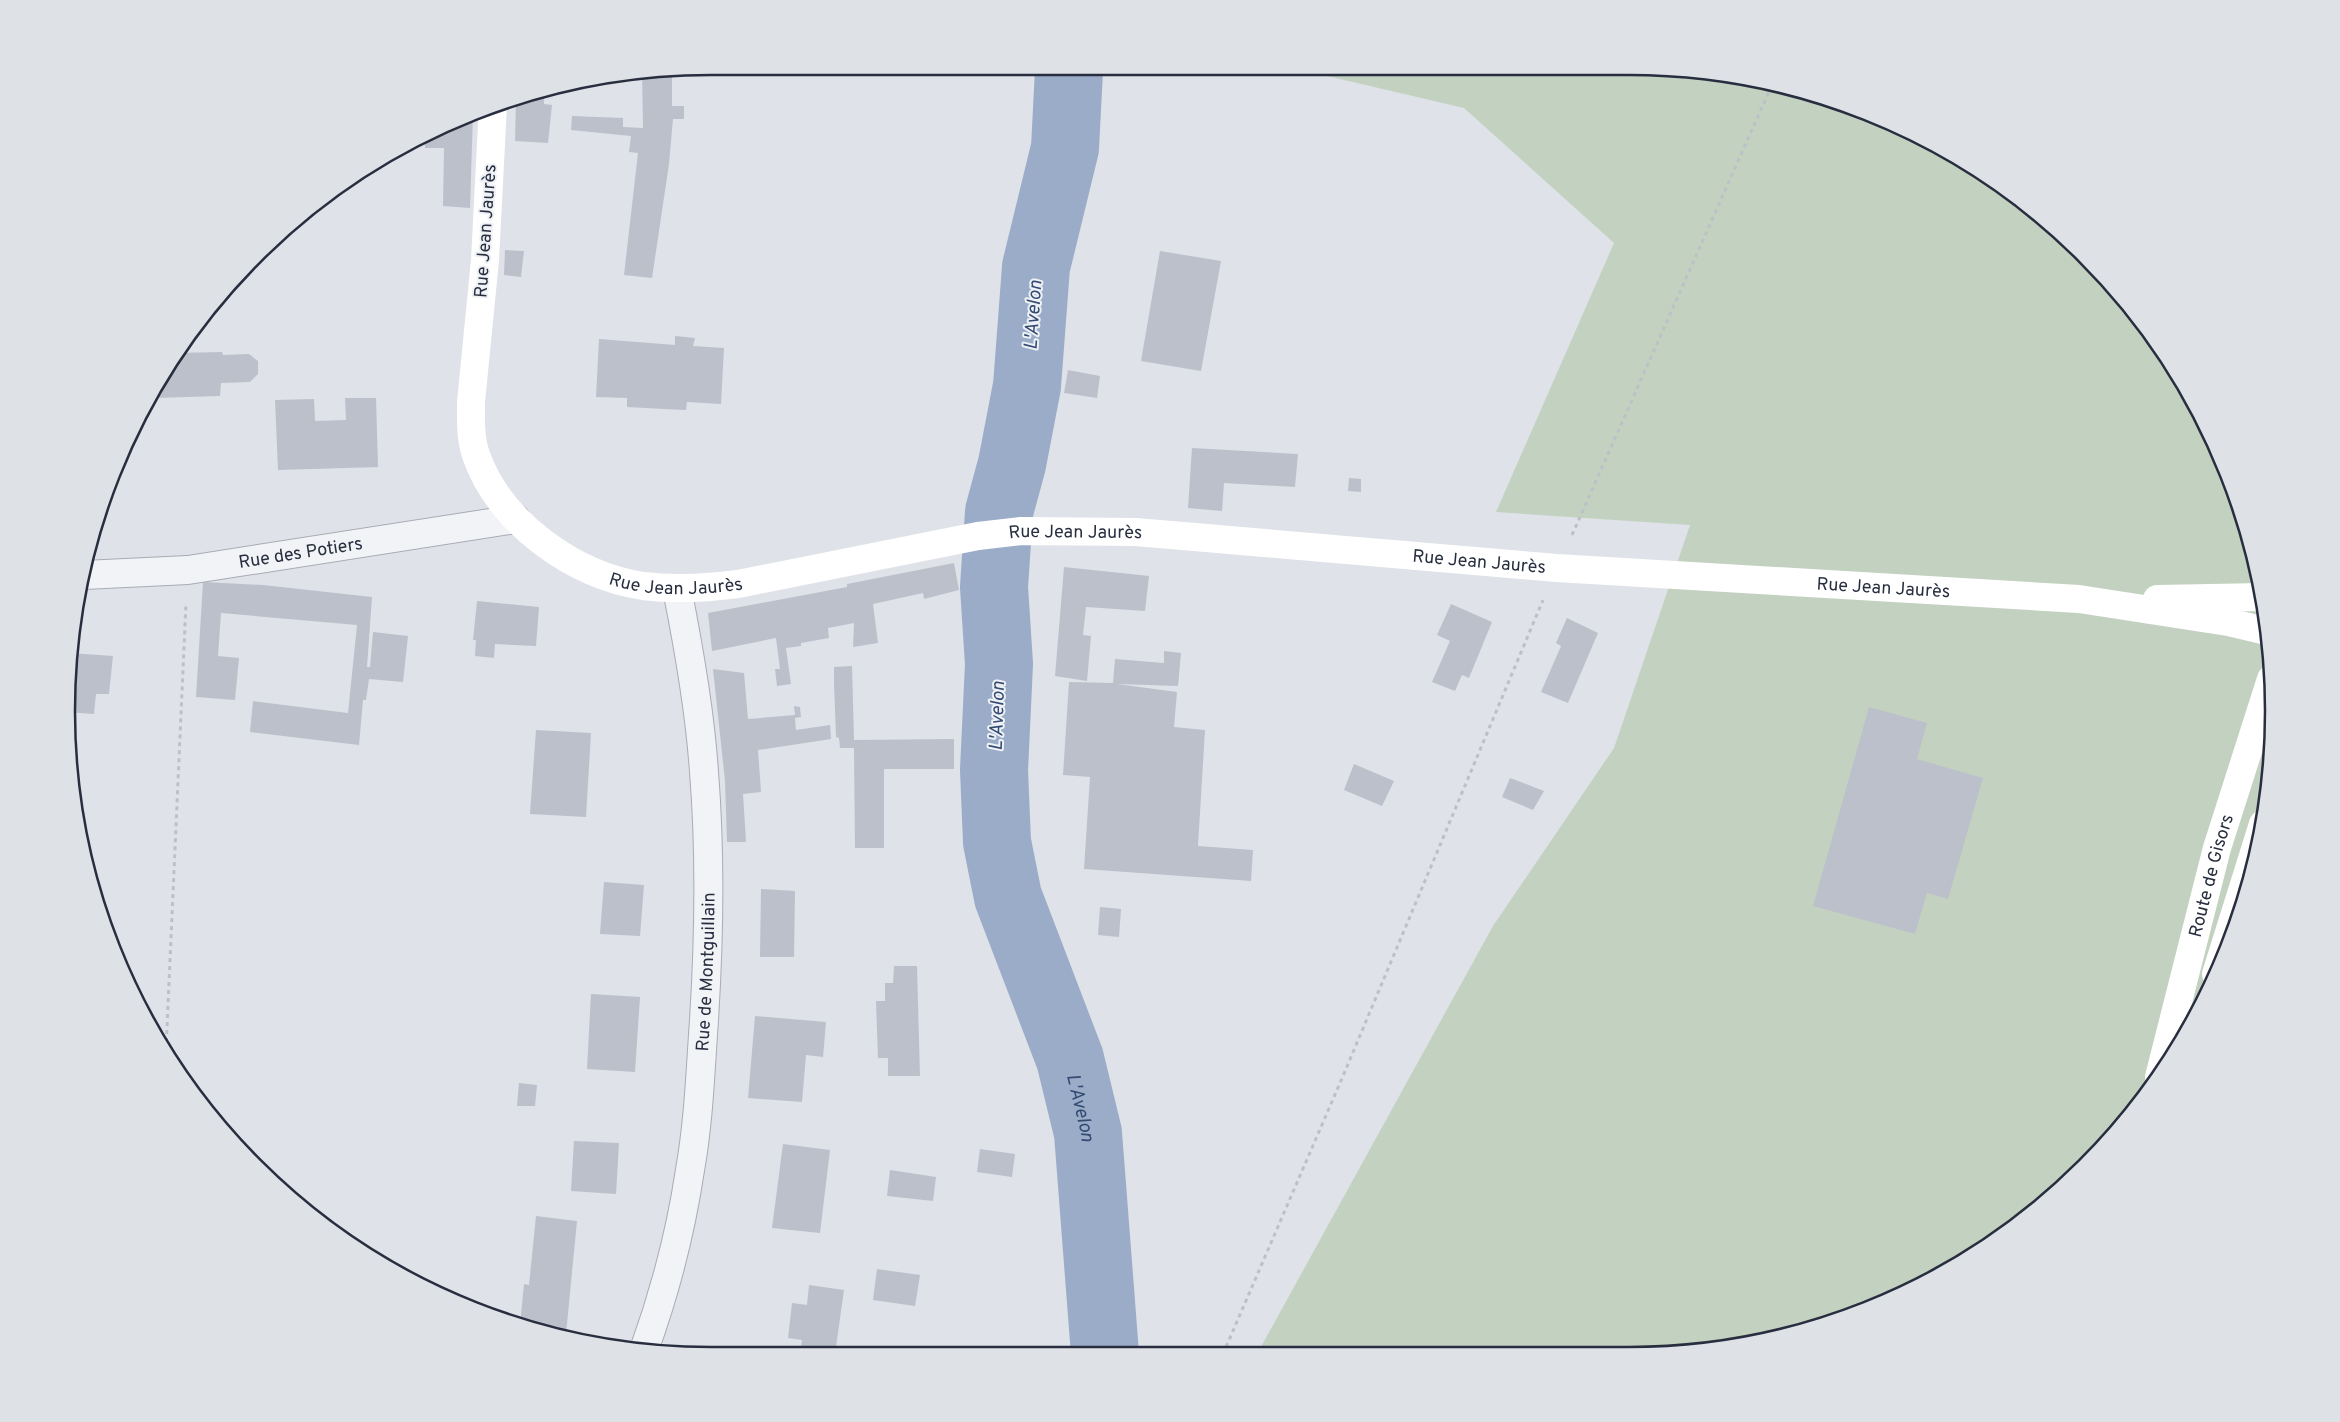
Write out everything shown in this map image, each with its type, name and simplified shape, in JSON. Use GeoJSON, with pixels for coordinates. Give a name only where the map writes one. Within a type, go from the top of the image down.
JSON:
{"type":"FeatureCollection","features":[{"type":"Feature","properties":{"kind":"street","name":"Rue Jean Jaurès"},"geometry":{"type":"LineString","coordinates":[[493,114],[485,260],[472,377],[471,424],[476,455],[500,497],[516,519],[558,552],[588,569],[624,581],[677,589],[738,584],[958,539],[1021,531],[1136,532],[1557,568],[2085,600],[2255,597]]}},
{"type":"Feature","properties":{"kind":"street","name":"Rue des Potiers"},"geometry":{"type":"LineString","coordinates":[[90,576],[188,570],[516,519]]}},
{"type":"Feature","properties":{"kind":"street","name":"Rue de Montguillain"},"geometry":{"type":"LineString","coordinates":[[646,1344],[674,1249],[690,1170],[705,1003],[707,860],[704,771],[693,679],[677,589]]}},
{"type":"Feature","properties":{"kind":"street","name":"Rue Jean Jaurès"},"geometry":{"type":"LineString","coordinates":[[2085,600],[2228,622],[2260,630]]}},
{"type":"Feature","properties":{"kind":"street","name":"Route de Gisors"},"geometry":{"type":"LineString","coordinates":[[2164,1055],[2216,848],[2265,696]]}},
{"type":"Feature","properties":{"kind":"path"},"geometry":{"type":"LineString","coordinates":[[1226,1347],[1343,1076],[1557,568],[1768,91]]}},
{"type":"Feature","properties":{"kind":"path"},"geometry":{"type":"LineString","coordinates":[[166,1039],[188,570]]}},
{"type":"Feature","properties":{"kind":"green space"},"geometry":{"type":"Polygon","coordinates":[[[1323,75],[1629,75],[1671,76],[1712,80],[1753,87],[1833,109],[1872,123],[1947,160],[2016,206],[2048,233],[2079,261],[2134,324],[2180,393],[2199,430],[2217,468],[2243,546],[2260,628],[2264,669],[2264,753],[2260,794],[2253,835],[2231,915],[2217,954],[2180,1029],[2134,1098],[2107,1130],[2079,1161],[2016,1216],[1947,1262],[1910,1281],[1872,1299],[1794,1325],[1712,1342],[1671,1346],[1261,1347],[1493,926],[1614,748],[1690,525],[1496,512],[1614,243],[1464,108],[1323,75]]]}},
{"type":"Feature","properties":{"kind":"building"},"geometry":{"type":"Polygon","coordinates":[[[672,76],[672,106],[684,106],[684,119],[673,119],[669,164],[652,278],[624,275],[638,153],[629,152],[631,136],[571,130],[572,116],[623,118],[623,127],[643,128],[642,79],[672,76]]]}},
{"type":"Feature","properties":{"kind":"building"},"geometry":{"type":"Polygon","coordinates":[[[544,98],[544,104],[552,105],[548,143],[515,141],[516,106],[544,98]]]}},
{"type":"Feature","properties":{"kind":"building"},"geometry":{"type":"Polygon","coordinates":[[[473,121],[470,208],[443,206],[444,148],[425,148],[425,144],[473,121]]]}},
{"type":"Feature","properties":{"kind":"building"},"geometry":{"type":"Polygon","coordinates":[[[505,250],[524,251],[521,277],[504,275],[505,250]]]}},
{"type":"Feature","properties":{"kind":"building"},"geometry":{"type":"Polygon","coordinates":[[[1160,251],[1221,261],[1201,371],[1141,361],[1160,251]]]}},
{"type":"Feature","properties":{"kind":"building"},"geometry":{"type":"Polygon","coordinates":[[[675,336],[695,338],[693,346],[724,348],[721,404],[687,402],[686,410],[627,407],[627,398],[596,397],[599,339],[675,345],[675,336]]]}},
{"type":"Feature","properties":{"kind":"building"},"geometry":{"type":"Polygon","coordinates":[[[222,352],[223,355],[249,354],[258,361],[258,374],[250,382],[221,383],[220,396],[158,398],[186,353],[222,352]]]}},
{"type":"Feature","properties":{"kind":"building"},"geometry":{"type":"Polygon","coordinates":[[[1068,370],[1100,376],[1097,398],[1064,393],[1068,370]]]}},
{"type":"Feature","properties":{"kind":"building"},"geometry":{"type":"Polygon","coordinates":[[[345,398],[376,398],[378,467],[278,470],[275,400],[314,399],[315,421],[346,420],[345,398]]]}},
{"type":"Feature","properties":{"kind":"building"},"geometry":{"type":"Polygon","coordinates":[[[1192,448],[1298,454],[1295,487],[1224,483],[1222,511],[1188,508],[1192,448]]]}},
{"type":"Feature","properties":{"kind":"building"},"geometry":{"type":"Polygon","coordinates":[[[1349,478],[1361,479],[1361,492],[1348,491],[1349,478]]]}},
{"type":"Feature","properties":{"kind":"building"},"geometry":{"type":"Polygon","coordinates":[[[954,563],[959,590],[924,599],[923,593],[873,604],[878,643],[853,647],[854,623],[828,628],[829,638],[786,648],[791,684],[777,686],[775,669],[780,669],[776,638],[712,651],[708,613],[847,587],[847,584],[954,563]]]}},
{"type":"Feature","properties":{"kind":"building"},"geometry":{"type":"Polygon","coordinates":[[[1064,567],[1149,576],[1145,611],[1086,607],[1083,635],[1091,636],[1087,681],[1055,676],[1064,567]]]}},
{"type":"Feature","properties":{"kind":"building"},"geometry":{"type":"Polygon","coordinates":[[[203,582],[263,585],[372,597],[367,667],[370,667],[373,632],[408,636],[403,682],[369,679],[366,700],[363,700],[359,745],[250,732],[253,701],[348,713],[357,625],[221,613],[218,656],[239,658],[235,700],[196,697],[203,582]]]}},
{"type":"Feature","properties":{"kind":"building"},"geometry":{"type":"Polygon","coordinates":[[[477,601],[539,607],[536,646],[495,644],[494,658],[475,656],[476,640],[473,640],[477,601]]]}},
{"type":"Feature","properties":{"kind":"building"},"geometry":{"type":"Polygon","coordinates":[[[1451,604],[1492,622],[1469,678],[1462,675],[1455,691],[1432,682],[1450,641],[1437,635],[1451,604]]]}},
{"type":"Feature","properties":{"kind":"building"},"geometry":{"type":"Polygon","coordinates":[[[1567,618],[1598,633],[1568,703],[1541,692],[1561,646],[1556,643],[1567,618]]]}},
{"type":"Feature","properties":{"kind":"building"},"geometry":{"type":"Polygon","coordinates":[[[1164,651],[1181,653],[1178,686],[1117,684],[1177,692],[1174,727],[1205,730],[1198,846],[1253,850],[1251,881],[1084,869],[1090,777],[1063,775],[1069,682],[1113,683],[1115,659],[1164,663],[1164,651]]]}},
{"type":"Feature","properties":{"kind":"building"},"geometry":{"type":"Polygon","coordinates":[[[78,654],[113,656],[109,694],[96,694],[94,714],[75,713],[78,654]]]}},
{"type":"Feature","properties":{"kind":"building"},"geometry":{"type":"Polygon","coordinates":[[[852,666],[854,740],[954,739],[954,769],[884,769],[884,848],[855,848],[854,748],[840,748],[839,738],[836,737],[834,684],[834,667],[852,666]]]}},
{"type":"Feature","properties":{"kind":"building"},"geometry":{"type":"Polygon","coordinates":[[[713,669],[744,673],[748,719],[795,715],[794,706],[800,707],[801,717],[795,718],[796,730],[830,725],[831,739],[758,750],[761,792],[743,794],[746,842],[727,842],[725,781],[713,669]]]}},
{"type":"Feature","properties":{"kind":"building"},"geometry":{"type":"Polygon","coordinates":[[[1869,707],[1927,723],[1917,759],[1983,778],[1948,899],[1927,893],[1915,934],[1813,906],[1869,707]]]}},
{"type":"Feature","properties":{"kind":"building"},"geometry":{"type":"Polygon","coordinates":[[[536,730],[591,733],[586,817],[530,814],[536,730]]]}},
{"type":"Feature","properties":{"kind":"building"},"geometry":{"type":"Polygon","coordinates":[[[1354,764],[1394,781],[1382,806],[1344,790],[1354,764]]]}},
{"type":"Feature","properties":{"kind":"building"},"geometry":{"type":"Polygon","coordinates":[[[1510,778],[1544,791],[1533,810],[1502,797],[1510,778]]]}},
{"type":"Feature","properties":{"kind":"building"},"geometry":{"type":"Polygon","coordinates":[[[604,882],[644,885],[640,936],[600,934],[604,882]]]}},
{"type":"Feature","properties":{"kind":"building"},"geometry":{"type":"Polygon","coordinates":[[[761,889],[795,891],[794,957],[760,957],[761,889]]]}},
{"type":"Feature","properties":{"kind":"building"},"geometry":{"type":"Polygon","coordinates":[[[1100,907],[1121,909],[1119,937],[1098,935],[1100,907]]]}},
{"type":"Feature","properties":{"kind":"building"},"geometry":{"type":"Polygon","coordinates":[[[894,966],[917,966],[920,1076],[888,1076],[888,1058],[878,1058],[876,1001],[885,1001],[885,983],[893,983],[894,966]]]}},
{"type":"Feature","properties":{"kind":"building"},"geometry":{"type":"Polygon","coordinates":[[[591,994],[640,997],[635,1072],[587,1069],[591,994]]]}},
{"type":"Feature","properties":{"kind":"building"},"geometry":{"type":"Polygon","coordinates":[[[755,1016],[826,1022],[823,1057],[806,1055],[802,1102],[748,1098],[755,1016]]]}},
{"type":"Feature","properties":{"kind":"building"},"geometry":{"type":"Polygon","coordinates":[[[519,1083],[537,1085],[535,1106],[517,1106],[519,1083]]]}},
{"type":"Feature","properties":{"kind":"building"},"geometry":{"type":"Polygon","coordinates":[[[574,1141],[619,1143],[616,1194],[571,1191],[574,1141]]]}},
{"type":"Feature","properties":{"kind":"building"},"geometry":{"type":"Polygon","coordinates":[[[783,1144],[830,1150],[820,1233],[772,1228],[783,1144]]]}},
{"type":"Feature","properties":{"kind":"building"},"geometry":{"type":"Polygon","coordinates":[[[980,1149],[1015,1154],[1012,1177],[977,1172],[980,1149]]]}},
{"type":"Feature","properties":{"kind":"building"},"geometry":{"type":"Polygon","coordinates":[[[890,1170],[936,1177],[933,1201],[887,1196],[890,1170]]]}},
{"type":"Feature","properties":{"kind":"building"},"geometry":{"type":"Polygon","coordinates":[[[536,1216],[577,1221],[566,1330],[521,1317],[524,1284],[529,1285],[536,1216]]]}},
{"type":"Feature","properties":{"kind":"building"},"geometry":{"type":"Polygon","coordinates":[[[877,1269],[920,1275],[915,1306],[873,1300],[877,1269]]]}},
{"type":"Feature","properties":{"kind":"building"},"geometry":{"type":"Polygon","coordinates":[[[809,1285],[844,1290],[836,1347],[801,1347],[802,1340],[788,1338],[792,1303],[807,1305],[809,1285]]]}},
{"type":"Feature","properties":{"kind":"waterway","name":"L'Avelon"},"geometry":{"type":"LineString","coordinates":[[1069,75],[1065,148],[1036,267],[1027,386],[1012,464],[999,512],[994,587],[999,664],[994,770],[997,842],[1008,897],[1070,1059],[1088,1133],[1104,1347]]}}]}
